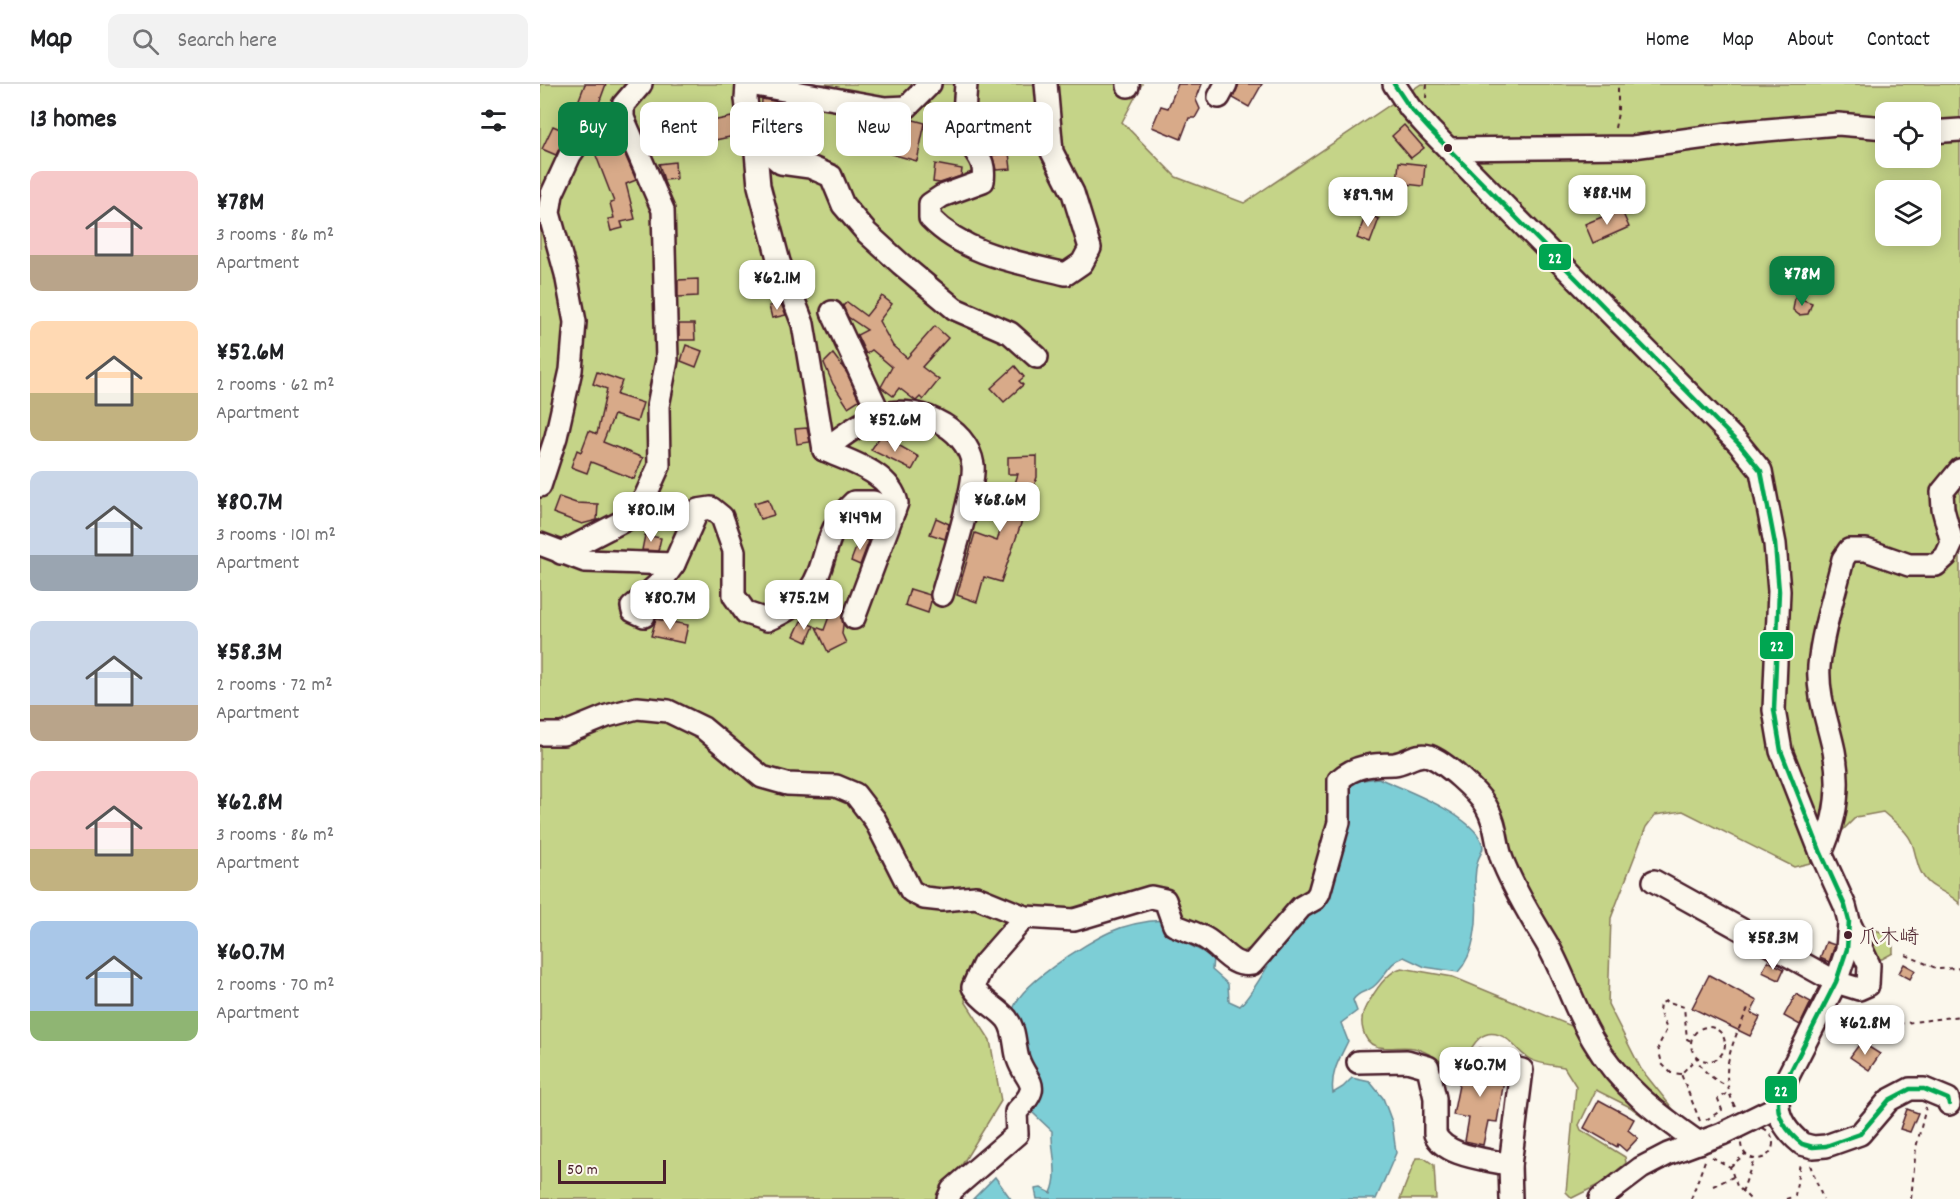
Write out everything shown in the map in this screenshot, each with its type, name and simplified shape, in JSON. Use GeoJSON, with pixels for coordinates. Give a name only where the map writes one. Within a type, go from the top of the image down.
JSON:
{"type":"FeatureCollection","features":[{"type":"Feature","properties":{"kind":"street"},"geometry":{"type":"LineString","coordinates":[[626,102],[641,84]]}},
{"type":"Feature","properties":{"kind":"street"},"geometry":{"type":"LineString","coordinates":[[749,102],[749,84],[885,108],[907,108],[930,84]]}},
{"type":"Feature","properties":{"kind":"street"},"geometry":{"type":"LineString","coordinates":[[966,84],[964,115],[968,137],[985,167],[983,181],[942,196],[930,204],[930,218],[943,232],[966,247],[1019,264],[1066,274],[1082,263],[1090,248],[1073,193],[1052,152],[1046,84]]}},
{"type":"Feature","properties":{"kind":"street"},"geometry":{"type":"LineString","coordinates":[[1394,84],[1410,108],[1739,444],[1761,471],[1775,544],[1779,591],[1774,710],[1781,751],[1821,853],[1845,906],[1849,921],[1867,958],[1868,985],[1859,990],[1836,982],[1654,881]]}},
{"type":"Feature","properties":{"kind":"street"},"geometry":{"type":"LineString","coordinates":[[1451,149],[1633,147],[1743,132],[1838,124],[1875,127]]}},
{"type":"Feature","properties":{"kind":"street"},"geometry":{"type":"LineString","coordinates":[[561,553],[627,519],[645,498],[659,466],[658,406],[667,360],[663,210],[628,130]]}},
{"type":"Feature","properties":{"kind":"street"},"geometry":{"type":"LineString","coordinates":[[1941,131],[1960,130]]}},
{"type":"Feature","properties":{"kind":"street"},"geometry":{"type":"LineString","coordinates":[[540,486],[556,437],[571,370],[575,322],[567,274],[549,213],[552,194],[570,156]]}},
{"type":"Feature","properties":{"kind":"street"},"geometry":{"type":"LineString","coordinates":[[756,156],[759,186],[768,225],[803,324],[824,450]]}},
{"type":"Feature","properties":{"kind":"street"},"geometry":{"type":"LineString","coordinates":[[773,156],[781,163],[810,167],[831,176],[843,205],[867,233],[901,264],[955,309],[1010,333],[1037,357]]}},
{"type":"Feature","properties":{"kind":"street"},"geometry":{"type":"LineString","coordinates":[[832,312],[880,415]]}},
{"type":"Feature","properties":{"kind":"street"},"geometry":{"type":"LineString","coordinates":[[824,450],[880,415],[907,411],[943,423],[964,443],[973,466],[942,595]]}},
{"type":"Feature","properties":{"kind":"street"},"geometry":{"type":"LineString","coordinates":[[824,450],[886,481],[895,491],[897,503],[854,618]]}},
{"type":"Feature","properties":{"kind":"street"},"geometry":{"type":"LineString","coordinates":[[1821,853],[1832,830],[1837,793],[1834,753],[1820,694],[1819,664],[1843,558],[1849,550],[1866,550],[1909,565],[1936,565],[1946,556],[1952,543],[1943,509],[1942,492],[1960,470]]}},
{"type":"Feature","properties":{"kind":"street"},"geometry":{"type":"LineString","coordinates":[[644,616],[633,611],[632,607],[661,582],[674,564],[698,510],[711,508],[723,517],[734,551],[734,596],[746,613],[767,620],[795,605],[813,588],[822,571],[834,525],[854,502],[873,502],[894,511]]}},
{"type":"Feature","properties":{"kind":"street"},"geometry":{"type":"LineString","coordinates":[[540,544],[585,561],[674,564]]}},
{"type":"Feature","properties":{"kind":"street"},"geometry":{"type":"LineString","coordinates":[[540,734],[563,734],[607,716],[637,708],[669,711],[703,728],[762,777],[787,784],[836,786],[855,795],[875,820],[911,891],[924,898],[942,900],[976,897],[1025,917],[1074,920],[1134,901],[1158,897],[1165,900],[1174,925],[1207,939],[1239,964],[1252,964],[1300,907],[1319,893],[1339,822],[1339,780],[1346,774],[1370,764],[1396,764],[1423,755],[1431,757],[1467,784],[1486,805],[1496,826],[1501,859],[1532,922],[1546,942],[1604,1058],[1632,1092],[1665,1120],[1699,1143]]}},
{"type":"Feature","properties":{"kind":"street"},"geometry":{"type":"LineString","coordinates":[[948,1199],[952,1191],[1017,1134],[1016,1112],[1027,1100],[1031,1089],[1030,1079],[1018,1060],[1011,1026],[1000,1012],[981,1000],[973,987],[983,965],[1025,917]]}},
{"type":"Feature","properties":{"kind":"street"},"geometry":{"type":"LineString","coordinates":[[1849,921],[1847,949],[1836,982],[1791,1068],[1780,1092],[1777,1107],[1792,1134],[1804,1146],[1813,1148],[1860,1134],[1889,1100],[1910,1089],[1932,1091],[1948,1099],[1949,1104]]}},
{"type":"Feature","properties":{"kind":"street"},"geometry":{"type":"LineString","coordinates":[[1358,1062],[1407,1061],[1428,1067],[1432,1077],[1435,1134],[1438,1141],[1446,1148],[1510,1165]]}},
{"type":"Feature","properties":{"kind":"street"},"geometry":{"type":"LineString","coordinates":[[1502,1065],[1522,1070],[1510,1165],[1511,1199]]}},
{"type":"Feature","properties":{"kind":"street"},"geometry":{"type":"LineString","coordinates":[[1600,1199],[1641,1168],[1745,1124],[1777,1107]]}},
{"type":"Feature","properties":{"kind":"path"},"geometry":{"type":"LineString","coordinates":[[1607,148],[1618,113],[1618,84]]}},
{"type":"Feature","properties":{"kind":"path"},"geometry":{"type":"LineString","coordinates":[[1906,955],[1938,969],[1960,968]]}},
{"type":"Feature","properties":{"kind":"path"},"geometry":{"type":"LineString","coordinates":[[1681,1074],[1671,1073],[1662,1064],[1658,1047],[1666,1029],[1659,1011],[1660,1004],[1666,1001],[1684,1007],[1687,1039],[1691,1041]]}},
{"type":"Feature","properties":{"kind":"path"},"geometry":{"type":"LineString","coordinates":[[1745,1124],[1728,1094],[1726,1065],[1748,1008]]}},
{"type":"Feature","properties":{"kind":"path"},"geometry":{"type":"LineString","coordinates":[[1890,1026],[1960,1016]]}},
{"type":"Feature","properties":{"kind":"path"},"geometry":{"type":"LineString","coordinates":[[1697,1057],[1709,1060],[1719,1056],[1723,1049],[1722,1036],[1709,1027],[1698,1030],[1691,1041],[1698,1064],[1719,1083],[1727,1086]]}},
{"type":"Feature","properties":{"kind":"path"},"geometry":{"type":"LineString","coordinates":[[1723,1049],[1731,1052]]}},
{"type":"Feature","properties":{"kind":"path"},"geometry":{"type":"LineString","coordinates":[[1681,1074],[1697,1057]]}},
{"type":"Feature","properties":{"kind":"path"},"geometry":{"type":"LineString","coordinates":[[1681,1074],[1700,1123],[1722,1110],[1718,1099],[1728,1094]]}},
{"type":"Feature","properties":{"kind":"path"},"geometry":{"type":"LineString","coordinates":[[1911,1199],[1916,1148],[1928,1102]]}},
{"type":"Feature","properties":{"kind":"path"},"geometry":{"type":"LineString","coordinates":[[1754,1128],[1766,1131],[1772,1139],[1770,1151],[1761,1159],[1754,1159],[1745,1154],[1741,1147],[1743,1135],[1754,1128]]}},
{"type":"Feature","properties":{"kind":"path"},"geometry":{"type":"LineString","coordinates":[[1691,1199],[1707,1154],[1730,1167],[1742,1192],[1750,1199]]}},
{"type":"Feature","properties":{"kind":"path"},"geometry":{"type":"LineString","coordinates":[[1730,1167],[1745,1154]]}},
{"type":"Feature","properties":{"kind":"path"},"geometry":{"type":"LineString","coordinates":[[1795,1196],[1800,1160],[1807,1157],[1823,1199]]}},
{"type":"Feature","properties":{"kind":"path"},"geometry":{"type":"LineString","coordinates":[[1742,1192],[1754,1159]]}},
{"type":"Feature","properties":{"kind":"path"},"geometry":{"type":"LineString","coordinates":[[1713,1186],[1733,1177]]}},
{"type":"Feature","properties":{"kind":"path"},"geometry":{"type":"LineString","coordinates":[[1786,1199],[1795,1196]]}},
{"type":"Feature","properties":{"kind":"path"},"geometry":{"type":"LineString","coordinates":[[1795,1196],[1798,1199]]}},
{"type":"Feature","properties":{"kind":"green space"},"geometry":{"type":"Polygon","coordinates":[[[540,84],[1142,84],[1122,122],[1176,177],[1244,203],[1421,84],[1960,84],[1960,904],[1925,879],[1910,838],[1883,812],[1856,817],[1810,863],[1794,867],[1683,811],[1655,815],[1646,827],[1611,918],[1608,1004],[1641,1069],[1681,1119],[1673,1134],[1666,1134],[1630,1107],[1596,1090],[1579,1125],[1581,1130],[1625,1157],[1626,1163],[1602,1183],[1572,1198],[1566,1192],[1576,1086],[1564,1067],[1532,1060],[1522,1054],[1507,1039],[1491,1033],[1479,1038],[1463,1063],[1451,1067],[1419,1049],[1377,1047],[1366,1038],[1363,1030],[1363,1014],[1376,990],[1392,973],[1402,968],[1453,977],[1581,1030],[1494,809],[1445,759],[1333,777],[1327,790],[1328,828],[1313,887],[1252,948],[1241,952],[1184,920],[1178,903],[1158,892],[1119,893],[1079,910],[1016,914],[968,976],[965,1001],[990,1040],[1001,1101],[941,1199],[540,1199],[540,84]]]}},
{"type":"Feature","properties":{"kind":"green space"},"geometry":{"type":"Polygon","coordinates":[[[1865,929],[1876,930],[1889,937],[1893,953],[1882,959],[1875,959],[1862,934],[1865,929]]]}},
{"type":"Feature","properties":{"kind":"green space"},"geometry":{"type":"Polygon","coordinates":[[[1416,1158],[1424,1158],[1434,1165],[1436,1199],[1400,1199],[1416,1158]]]}},
{"type":"Feature","properties":{"kind":"water"},"geometry":{"type":"Polygon","coordinates":[[[1378,778],[1452,813],[1476,833],[1483,847],[1475,874],[1474,936],[1464,965],[1458,972],[1425,967],[1404,957],[1390,966],[1373,987],[1355,997],[1353,1000],[1357,1011],[1341,1023],[1348,1041],[1334,1072],[1333,1093],[1352,1078],[1370,1082],[1383,1098],[1392,1122],[1396,1153],[1376,1199],[1037,1199],[1035,1189],[1041,1188],[1051,1193],[1055,1170],[1052,1131],[1033,1113],[1038,1100],[1037,1087],[1014,1021],[1013,1012],[1025,990],[1054,966],[1100,937],[1130,925],[1164,920],[1174,937],[1213,957],[1212,970],[1228,984],[1229,1001],[1240,1006],[1291,932],[1333,889],[1348,782],[1378,778]]]}},
{"type":"Feature","properties":{"kind":"water"},"geometry":{"type":"Polygon","coordinates":[[[995,1177],[1011,1199],[973,1199],[995,1177]]]}},
{"type":"Feature","properties":{"kind":"building"},"geometry":{"type":"Polygon","coordinates":[[[585,84],[606,84],[599,102],[578,102],[585,84]]]}},
{"type":"Feature","properties":{"kind":"building"},"geometry":{"type":"Polygon","coordinates":[[[1178,84],[1202,84],[1196,100],[1200,109],[1195,118],[1189,118],[1181,139],[1152,127],[1161,106],[1168,108],[1178,84]]]}},
{"type":"Feature","properties":{"kind":"building"},"geometry":{"type":"Polygon","coordinates":[[[1239,84],[1262,84],[1249,107],[1233,98],[1239,84]]]}},
{"type":"Feature","properties":{"kind":"building"},"geometry":{"type":"Polygon","coordinates":[[[762,99],[778,102],[762,102],[762,99]]]}},
{"type":"Feature","properties":{"kind":"building"},"geometry":{"type":"Polygon","coordinates":[[[730,117],[730,137],[718,139],[718,120],[730,117]]]}},
{"type":"Feature","properties":{"kind":"building"},"geometry":{"type":"Polygon","coordinates":[[[911,119],[923,122],[917,161],[898,156],[911,156],[911,119]]]}},
{"type":"Feature","properties":{"kind":"building"},"geometry":{"type":"Polygon","coordinates":[[[1404,125],[1424,148],[1411,158],[1392,136],[1404,125]]]}},
{"type":"Feature","properties":{"kind":"building"},"geometry":{"type":"Polygon","coordinates":[[[553,126],[558,128],[556,155],[542,149],[553,126]]]}},
{"type":"Feature","properties":{"kind":"building"},"geometry":{"type":"Polygon","coordinates":[[[596,156],[626,156],[636,180],[626,184],[635,219],[621,222],[623,228],[611,231],[608,219],[614,218],[610,203],[614,202],[596,156]]]}},
{"type":"Feature","properties":{"kind":"building"},"geometry":{"type":"Polygon","coordinates":[[[992,156],[1009,156],[1011,169],[996,170],[992,156]]]}},
{"type":"Feature","properties":{"kind":"building"},"geometry":{"type":"Polygon","coordinates":[[[675,162],[676,179],[664,180],[659,164],[675,162]]]}},
{"type":"Feature","properties":{"kind":"building"},"geometry":{"type":"Polygon","coordinates":[[[1399,162],[1425,165],[1423,186],[1397,183],[1399,162]]]}},
{"type":"Feature","properties":{"kind":"building"},"geometry":{"type":"Polygon","coordinates":[[[935,164],[962,169],[961,176],[940,183],[933,182],[935,164]]]}},
{"type":"Feature","properties":{"kind":"building"},"geometry":{"type":"Polygon","coordinates":[[[1621,209],[1629,227],[1593,243],[1585,224],[1621,209]]]}},
{"type":"Feature","properties":{"kind":"building"},"geometry":{"type":"Polygon","coordinates":[[[1366,214],[1379,219],[1370,243],[1357,238],[1366,214]]]}},
{"type":"Feature","properties":{"kind":"building"},"geometry":{"type":"Polygon","coordinates":[[[698,279],[698,296],[678,297],[678,280],[698,279]]]}},
{"type":"Feature","properties":{"kind":"building"},"geometry":{"type":"Polygon","coordinates":[[[882,296],[892,304],[879,321],[893,346],[907,358],[935,326],[948,338],[922,367],[939,380],[923,400],[920,397],[916,401],[899,388],[893,396],[881,387],[892,367],[872,350],[866,354],[857,335],[867,330],[848,317],[843,306],[847,302],[866,316],[882,296]]]}},
{"type":"Feature","properties":{"kind":"building"},"geometry":{"type":"Polygon","coordinates":[[[1795,297],[1812,303],[1808,314],[1799,315],[1793,310],[1795,297]]]}},
{"type":"Feature","properties":{"kind":"building"},"geometry":{"type":"Polygon","coordinates":[[[781,304],[786,315],[772,318],[769,306],[781,304]]]}},
{"type":"Feature","properties":{"kind":"building"},"geometry":{"type":"Polygon","coordinates":[[[679,324],[694,324],[695,340],[679,340],[679,324]]]}},
{"type":"Feature","properties":{"kind":"building"},"geometry":{"type":"Polygon","coordinates":[[[686,345],[702,351],[696,367],[681,361],[686,345]]]}},
{"type":"Feature","properties":{"kind":"building"},"geometry":{"type":"Polygon","coordinates":[[[833,354],[847,373],[859,400],[848,407],[833,384],[824,363],[833,354]]]}},
{"type":"Feature","properties":{"kind":"building"},"geometry":{"type":"Polygon","coordinates":[[[1015,366],[1024,377],[1019,381],[1023,385],[1004,402],[991,388],[1015,366]]]}},
{"type":"Feature","properties":{"kind":"building"},"geometry":{"type":"Polygon","coordinates":[[[597,372],[622,381],[617,395],[643,403],[637,422],[614,415],[603,442],[643,458],[634,479],[591,462],[587,473],[571,467],[577,450],[581,452],[589,431],[597,434],[607,389],[593,384],[597,372]]]}},
{"type":"Feature","properties":{"kind":"building"},"geometry":{"type":"Polygon","coordinates":[[[807,428],[810,442],[797,444],[795,429],[807,428]]]}},
{"type":"Feature","properties":{"kind":"building"},"geometry":{"type":"Polygon","coordinates":[[[881,435],[919,457],[912,470],[871,450],[881,435]]]}},
{"type":"Feature","properties":{"kind":"building"},"geometry":{"type":"Polygon","coordinates":[[[1037,456],[1037,477],[1001,582],[984,577],[977,602],[957,595],[975,533],[997,541],[1018,474],[1008,474],[1008,457],[1037,456]]]}},
{"type":"Feature","properties":{"kind":"building"},"geometry":{"type":"Polygon","coordinates":[[[559,497],[576,503],[598,504],[597,520],[582,524],[553,513],[559,497]]]}},
{"type":"Feature","properties":{"kind":"building"},"geometry":{"type":"Polygon","coordinates":[[[768,499],[774,515],[760,519],[754,503],[768,499]]]}},
{"type":"Feature","properties":{"kind":"building"},"geometry":{"type":"Polygon","coordinates":[[[936,518],[949,524],[945,539],[930,534],[936,518]]]}},
{"type":"Feature","properties":{"kind":"building"},"geometry":{"type":"Polygon","coordinates":[[[645,535],[661,538],[658,551],[642,550],[645,535]]]}},
{"type":"Feature","properties":{"kind":"building"},"geometry":{"type":"Polygon","coordinates":[[[860,537],[869,541],[860,565],[851,561],[860,537]]]}},
{"type":"Feature","properties":{"kind":"building"},"geometry":{"type":"Polygon","coordinates":[[[910,589],[930,595],[928,613],[905,605],[910,589]]]}},
{"type":"Feature","properties":{"kind":"building"},"geometry":{"type":"Polygon","coordinates":[[[834,603],[845,607],[842,634],[846,643],[828,652],[816,627],[824,630],[834,603]]]}},
{"type":"Feature","properties":{"kind":"building"},"geometry":{"type":"Polygon","coordinates":[[[656,619],[688,625],[684,643],[651,636],[656,619]]]}},
{"type":"Feature","properties":{"kind":"building"},"geometry":{"type":"Polygon","coordinates":[[[801,621],[814,626],[807,642],[794,636],[801,621]]]}},
{"type":"Feature","properties":{"kind":"building"},"geometry":{"type":"Polygon","coordinates":[[[1826,942],[1835,945],[1829,962],[1820,958],[1826,942]]]}},
{"type":"Feature","properties":{"kind":"building"},"geometry":{"type":"Polygon","coordinates":[[[1768,961],[1784,969],[1779,980],[1762,972],[1768,961]]]}},
{"type":"Feature","properties":{"kind":"building"},"geometry":{"type":"Polygon","coordinates":[[[1904,964],[1915,970],[1910,979],[1899,973],[1904,964]]]}},
{"type":"Feature","properties":{"kind":"building"},"geometry":{"type":"Polygon","coordinates":[[[1709,975],[1757,1001],[1751,1013],[1760,1017],[1750,1036],[1692,1008],[1709,975]]]}},
{"type":"Feature","properties":{"kind":"building"},"geometry":{"type":"Polygon","coordinates":[[[1796,994],[1811,1002],[1800,1025],[1784,1016],[1796,994]]]}},
{"type":"Feature","properties":{"kind":"building"},"geometry":{"type":"Polygon","coordinates":[[[1861,1042],[1880,1054],[1869,1070],[1850,1057],[1861,1042]]]}},
{"type":"Feature","properties":{"kind":"building"},"geometry":{"type":"Polygon","coordinates":[[[1479,1048],[1501,1052],[1492,1057],[1490,1068],[1497,1076],[1496,1080],[1504,1081],[1497,1122],[1488,1121],[1483,1145],[1465,1141],[1469,1118],[1453,1115],[1460,1080],[1473,1082],[1479,1048]]]}},
{"type":"Feature","properties":{"kind":"building"},"geometry":{"type":"Polygon","coordinates":[[[1599,1100],[1634,1119],[1628,1130],[1638,1138],[1626,1151],[1618,1144],[1617,1147],[1584,1128],[1599,1100]]]}},
{"type":"Feature","properties":{"kind":"building"},"geometry":{"type":"Polygon","coordinates":[[[1907,1109],[1918,1113],[1910,1132],[1900,1129],[1907,1109]]]}},
{"type":"Feature","properties":{"kind":"transit line","name":"22"},"geometry":{"type":"LineString","coordinates":[[1394,84],[1410,108],[1430,130],[1739,444],[1761,471],[1775,544],[1779,591],[1774,710],[1781,751],[1821,853],[1845,906],[1849,921],[1847,949],[1836,982],[1780,1092],[1778,1107],[1782,1121],[1802,1144],[1813,1147],[1826,1146],[1860,1134],[1889,1100],[1910,1089],[1924,1089],[1948,1099],[1949,1104]]}},
{"type":"Feature","properties":{"kind":"place","name":"爪木崎"},"geometry":{"type":"Point","coordinates":[1848,935]}}]}
